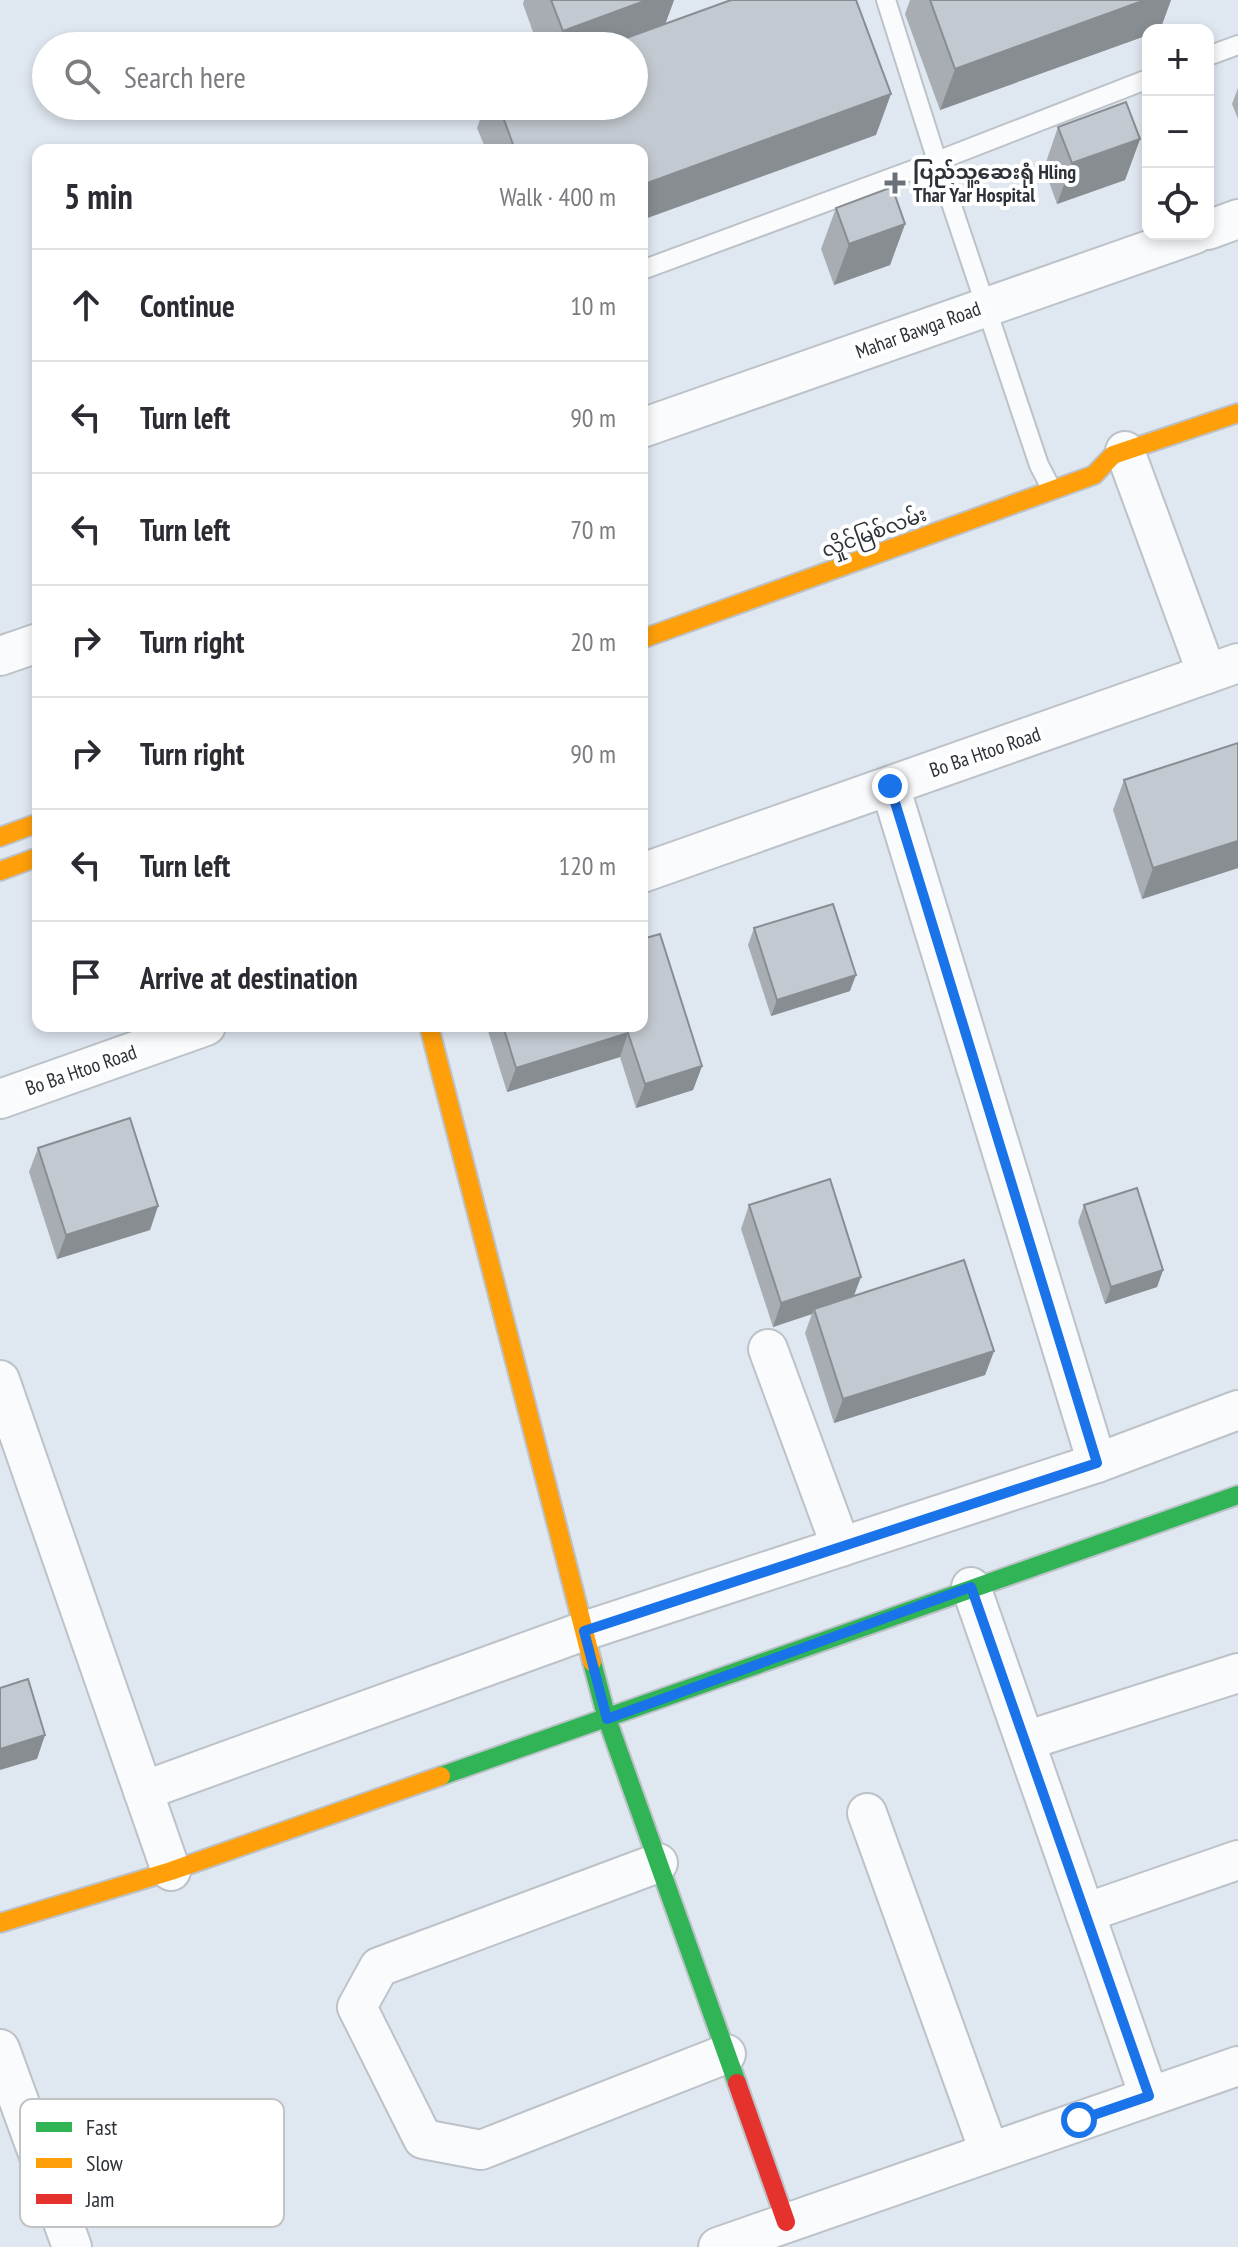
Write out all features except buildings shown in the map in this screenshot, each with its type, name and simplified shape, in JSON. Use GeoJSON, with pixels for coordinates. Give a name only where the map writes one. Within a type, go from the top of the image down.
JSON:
{"type":"FeatureCollection","features":[{"type":"Feature","properties":{"kind":"street"},"geometry":{"type":"LineString","coordinates":[[1214,228],[1238,219]]}},
{"type":"Feature","properties":{"kind":"street","name":"Mahar Bawga Road"},"geometry":{"type":"LineString","coordinates":[[648,426],[1178,240]]}},
{"type":"Feature","properties":{"kind":"street","name":"လှိုင်မြစ်လမ်း"},"geometry":{"type":"LineString","coordinates":[[648,637],[1094,475],[1119,453],[1238,413]]}},
{"type":"Feature","properties":{"kind":"street"},"geometry":{"type":"LineString","coordinates":[[1086,448],[1119,453],[1223,669]]}},
{"type":"Feature","properties":{"kind":"street"},"geometry":{"type":"LineString","coordinates":[[1032,467],[1063,456]]}},
{"type":"Feature","properties":{"kind":"street"},"geometry":{"type":"LineString","coordinates":[[0,656],[32,645]]}},
{"type":"Feature","properties":{"kind":"street","name":"Bo Ba Htoo Road"},"geometry":{"type":"LineString","coordinates":[[648,871],[1223,669]]}},
{"type":"Feature","properties":{"kind":"street"},"geometry":{"type":"LineString","coordinates":[[890,786],[1097,1463]]}},
{"type":"Feature","properties":{"kind":"street"},"geometry":{"type":"LineString","coordinates":[[0,837],[32,825]]}},
{"type":"Feature","properties":{"kind":"street"},"geometry":{"type":"LineString","coordinates":[[0,871],[32,859]]}},
{"type":"Feature","properties":{"kind":"street","name":"Bo Ba Htoo Road"},"geometry":{"type":"LineString","coordinates":[[0,1099],[189,1032]]}},
{"type":"Feature","properties":{"kind":"street"},"geometry":{"type":"LineString","coordinates":[[431,1032],[607,1719],[786,2222]]}},
{"type":"Feature","properties":{"kind":"street"},"geometry":{"type":"LineString","coordinates":[[768,1349],[841,1547]]}},
{"type":"Feature","properties":{"kind":"street"},"geometry":{"type":"LineString","coordinates":[[0,1380],[171,1871]]}},
{"type":"Feature","properties":{"kind":"street"},"geometry":{"type":"LineString","coordinates":[[143,1791],[584,1631],[1097,1463],[1238,1410]]}},
{"type":"Feature","properties":{"kind":"street"},"geometry":{"type":"LineString","coordinates":[[0,1923],[171,1871],[1238,1495]]}},
{"type":"Feature","properties":{"kind":"street"},"geometry":{"type":"LineString","coordinates":[[971,1587],[1149,2096]]}},
{"type":"Feature","properties":{"kind":"street"},"geometry":{"type":"LineString","coordinates":[[1025,1741],[1238,1673]]}},
{"type":"Feature","properties":{"kind":"street"},"geometry":{"type":"LineString","coordinates":[[867,1813],[989,2151]]}},
{"type":"Feature","properties":{"kind":"street"},"geometry":{"type":"LineString","coordinates":[[1085,1913],[1238,1860]]}},
{"type":"Feature","properties":{"kind":"street"},"geometry":{"type":"LineString","coordinates":[[658,1863],[379,1967],[357,2007],[423,2139],[481,2150],[726,2054]]}},
{"type":"Feature","properties":{"kind":"street"},"geometry":{"type":"LineString","coordinates":[[0,2049],[20,2104]]}},
{"type":"Feature","properties":{"kind":"street"},"geometry":{"type":"LineString","coordinates":[[734,2244],[786,2222],[1238,2066]]}},
{"type":"Feature","properties":{"kind":"street"},"geometry":{"type":"LineString","coordinates":[[65,2227],[72,2247]]}},
{"type":"Feature","properties":{"kind":"lane"},"geometry":{"type":"LineString","coordinates":[[886,0],[987,306],[1032,467],[1052,490]]}},
{"type":"Feature","properties":{"kind":"lane"},"geometry":{"type":"LineString","coordinates":[[1214,54],[1238,45]]}},
{"type":"Feature","properties":{"kind":"lane"},"geometry":{"type":"LineString","coordinates":[[648,268],[1142,81]]}},
{"type":"Feature","properties":{"kind":"traffic: fast"},"geometry":{"type":"LineString","coordinates":[[441,1776],[1238,1495]]}},
{"type":"Feature","properties":{"kind":"traffic: fast"},"geometry":{"type":"LineString","coordinates":[[592,1662],[607,1719],[737,2083]]}},
{"type":"Feature","properties":{"kind":"traffic: slow"},"geometry":{"type":"LineString","coordinates":[[648,637],[1094,475],[1113,455],[1238,413]]}},
{"type":"Feature","properties":{"kind":"traffic: slow"},"geometry":{"type":"LineString","coordinates":[[0,837],[32,825]]}},
{"type":"Feature","properties":{"kind":"traffic: slow"},"geometry":{"type":"LineString","coordinates":[[0,871],[32,859]]}},
{"type":"Feature","properties":{"kind":"traffic: slow"},"geometry":{"type":"LineString","coordinates":[[431,1032],[592,1662]]}},
{"type":"Feature","properties":{"kind":"traffic: slow"},"geometry":{"type":"LineString","coordinates":[[0,1923],[171,1871],[441,1776]]}},
{"type":"Feature","properties":{"kind":"traffic: jam"},"geometry":{"type":"LineString","coordinates":[[737,2083],[786,2222]]}},
{"type":"Feature","properties":{"kind":"place","name":"ပြည်သူ့ဆေးရုံ Hling Thar Yar Hospital"},"geometry":{"type":"Point","coordinates":[895,183]}},
{"type":"Feature","properties":{"kind":"route"},"geometry":{"type":"LineString","coordinates":[[890,786],[1097,1463],[584,1631],[607,1719],[971,1587],[1149,2096],[1079,2120]]}}]}
